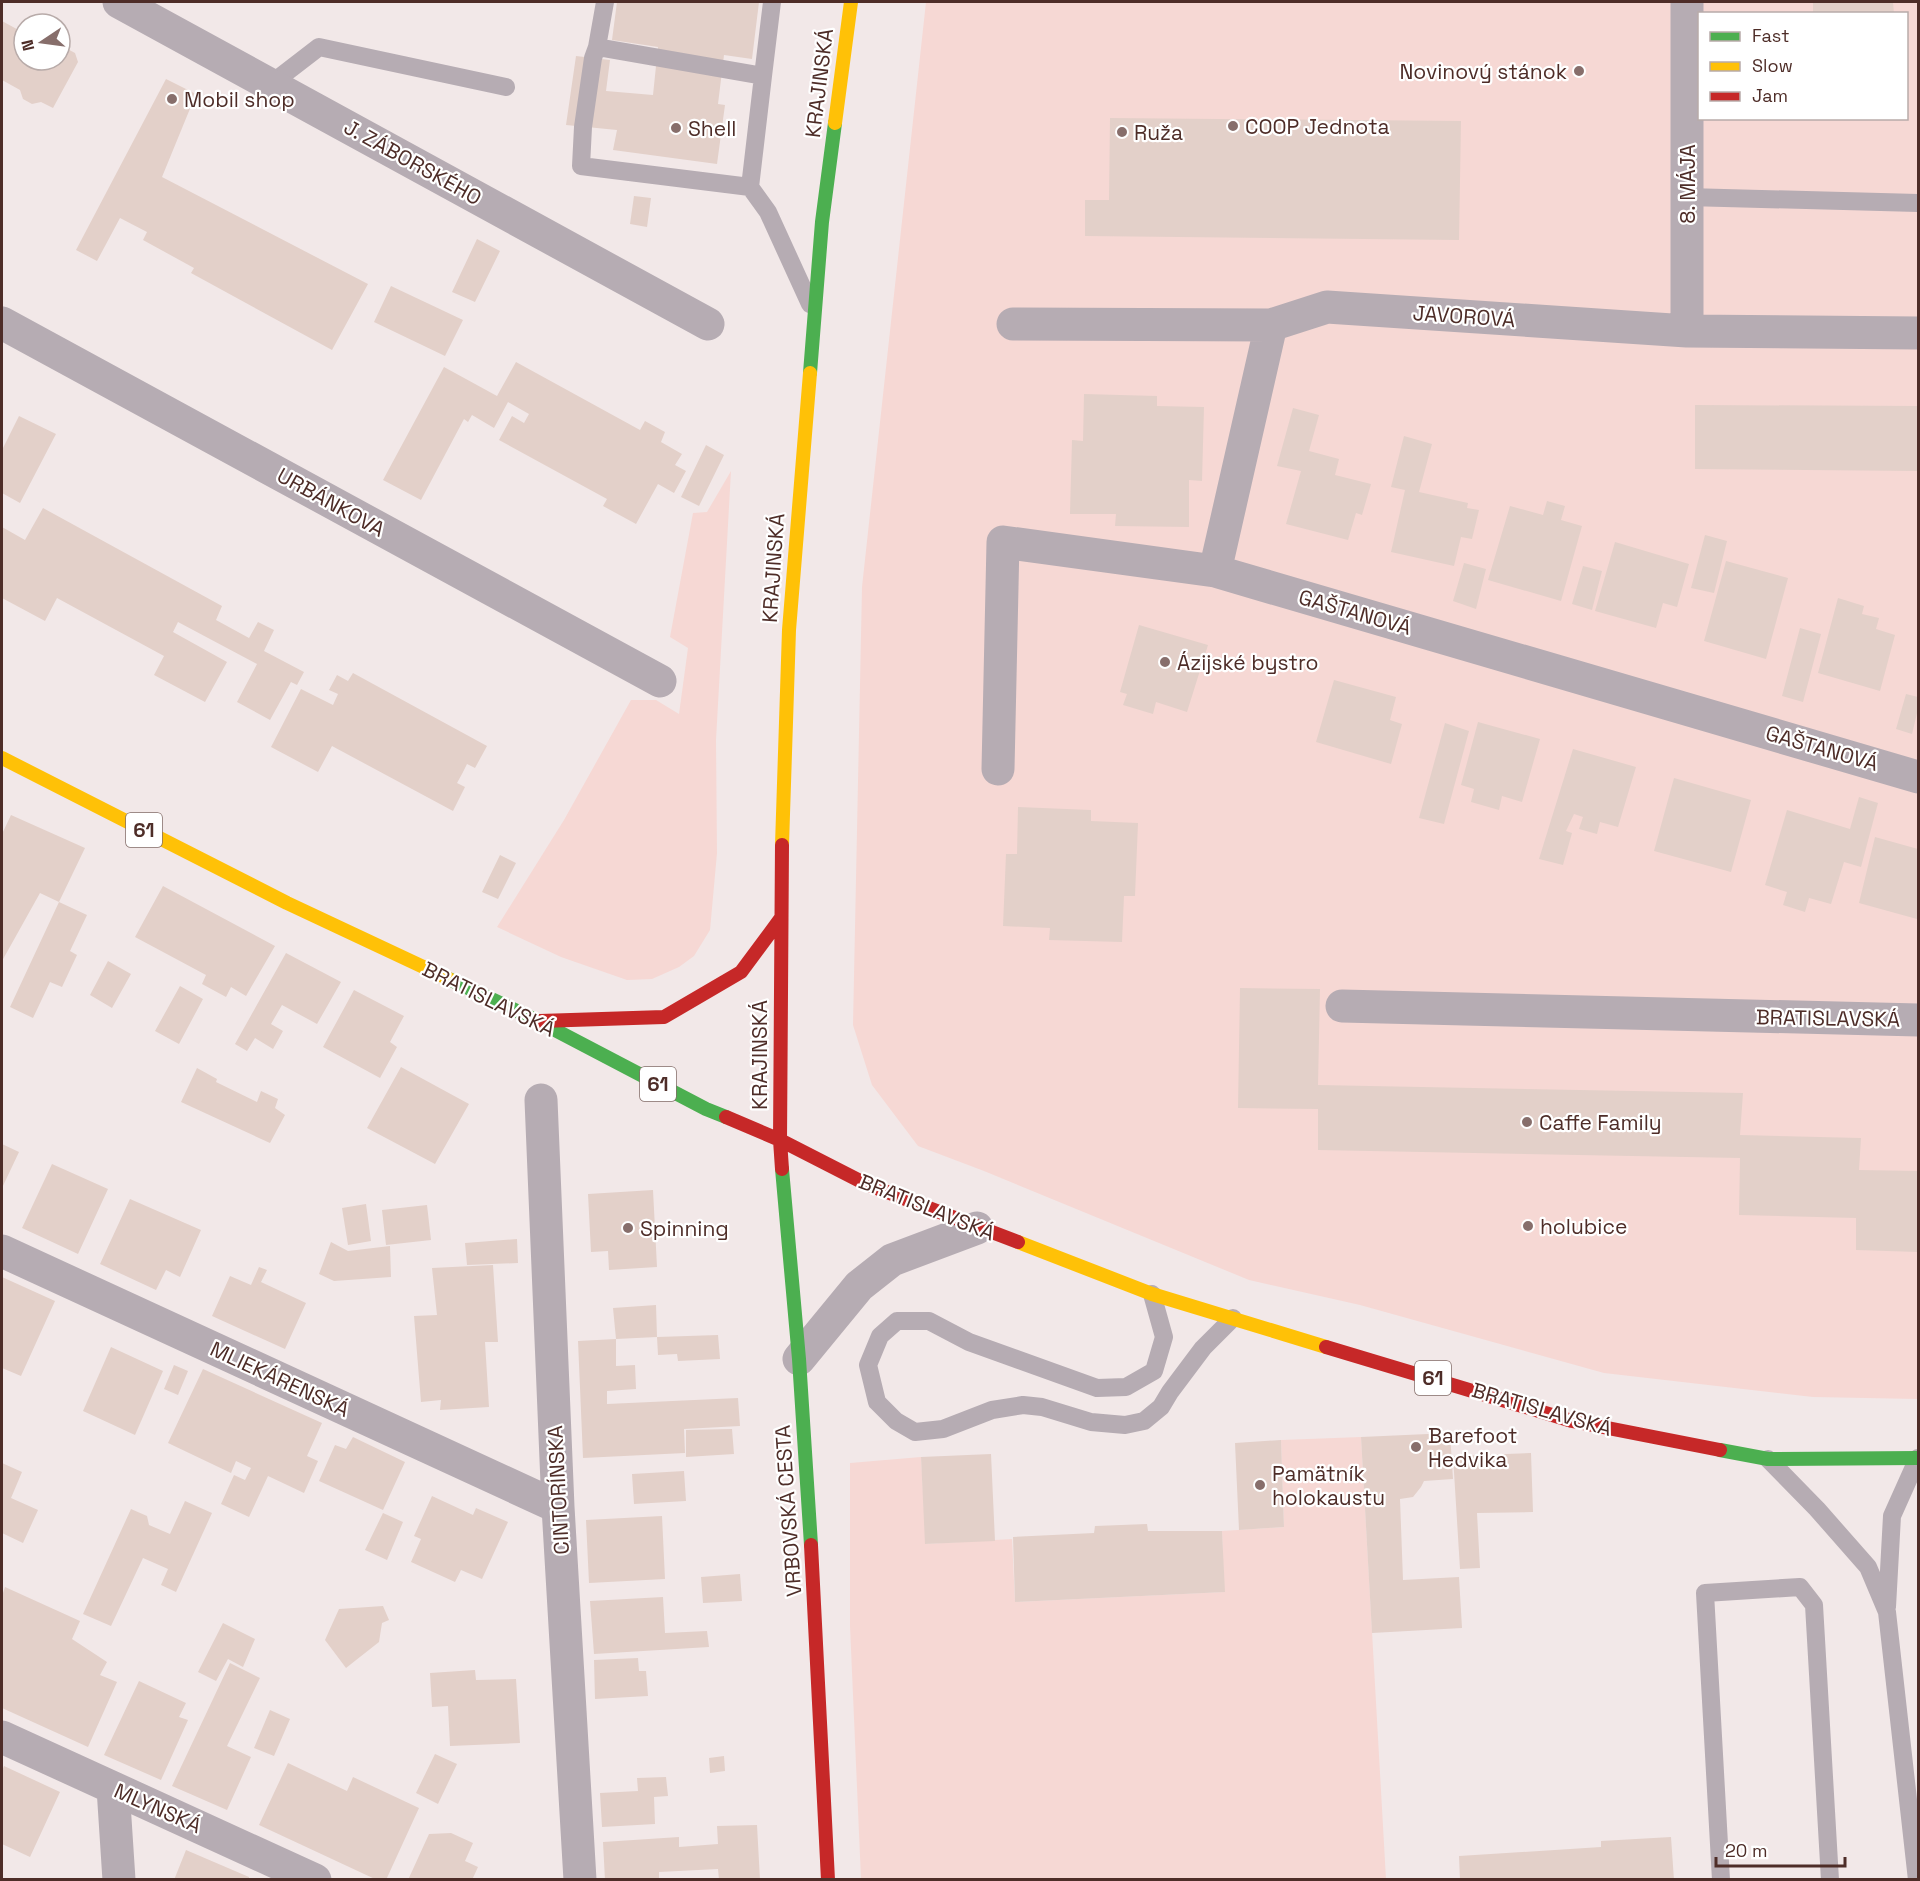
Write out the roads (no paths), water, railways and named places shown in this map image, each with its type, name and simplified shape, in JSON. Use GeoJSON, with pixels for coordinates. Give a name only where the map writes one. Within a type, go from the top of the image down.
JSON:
{"type":"FeatureCollection","features":[{"type":"Feature","properties":{"kind":"main road","name":"KRAJINSKÁ"},"geometry":{"type":"LineString","coordinates":[[780,1140],[782,808],[789,630],[822,222],[851,2]]}},
{"type":"Feature","properties":{"kind":"main road","name":"BRATISLAVSKÁ"},"geometry":{"type":"LineString","coordinates":[[2,758],[287,903],[538,1022],[706,1108],[780,1140],[866,1184],[1152,1294],[1572,1421],[1768,1459],[1918,1458]]}},
{"type":"Feature","properties":{"kind":"main road"},"geometry":{"type":"LineString","coordinates":[[538,1022],[664,1017],[741,972],[781,918]]}},
{"type":"Feature","properties":{"kind":"main road","name":"VRBOVSKÁ CESTA"},"geometry":{"type":"LineString","coordinates":[[780,1140],[799,1359],[812,1555],[828,1880]]}},
{"type":"Feature","properties":{"kind":"street","name":"J. ZÁBORSKÉHO"},"geometry":{"type":"LineString","coordinates":[[119,2],[708,324]]}},
{"type":"Feature","properties":{"kind":"street","name":"8. MÁJA"},"geometry":{"type":"LineString","coordinates":[[1687,2],[1687,331]]}},
{"type":"Feature","properties":{"kind":"street","name":"JAVOROVÁ"},"geometry":{"type":"LineString","coordinates":[[1013,324],[1271,325],[1327,307],[1687,331],[1918,333]]}},
{"type":"Feature","properties":{"kind":"street","name":"URBÁNKOVA"},"geometry":{"type":"LineString","coordinates":[[2,323],[660,681]]}},
{"type":"Feature","properties":{"kind":"street"},"geometry":{"type":"LineString","coordinates":[[1215,571],[1271,325]]}},
{"type":"Feature","properties":{"kind":"street","name":"GAŠTANOVÁ"},"geometry":{"type":"LineString","coordinates":[[998,769],[1003,542],[1215,571],[1918,777]]}},
{"type":"Feature","properties":{"kind":"street","name":"BRATISLAVSKÁ"},"geometry":{"type":"LineString","coordinates":[[1342,1006],[1918,1020]]}},
{"type":"Feature","properties":{"kind":"street","name":"CINTORÍNSKA"},"geometry":{"type":"LineString","coordinates":[[541,1100],[558,1507],[580,1880]]}},
{"type":"Feature","properties":{"kind":"street"},"geometry":{"type":"LineString","coordinates":[[799,1359],[859,1286],[892,1260],[977,1228]]}},
{"type":"Feature","properties":{"kind":"street","name":"MLIEKÁRENSKÁ"},"geometry":{"type":"LineString","coordinates":[[2,1251],[558,1507]]}},
{"type":"Feature","properties":{"kind":"street","name":"MLYNSKÁ"},"geometry":{"type":"LineString","coordinates":[[2,1737],[315,1880]]}},
{"type":"Feature","properties":{"kind":"street"},"geometry":{"type":"LineString","coordinates":[[113,1788],[118,1880]]}},
{"type":"Feature","properties":{"kind":"lane"},"geometry":{"type":"LineString","coordinates":[[604,2],[583,127],[581,166],[750,187]]}},
{"type":"Feature","properties":{"kind":"lane"},"geometry":{"type":"LineString","coordinates":[[772,2],[750,187],[768,212],[816,318]]}},
{"type":"Feature","properties":{"kind":"lane"},"geometry":{"type":"LineString","coordinates":[[271,84],[319,47],[506,87]]}},
{"type":"Feature","properties":{"kind":"lane"},"geometry":{"type":"LineString","coordinates":[[597,47],[763,76]]}},
{"type":"Feature","properties":{"kind":"lane"},"geometry":{"type":"LineString","coordinates":[[1687,197],[1918,203]]}},
{"type":"Feature","properties":{"kind":"lane"},"geometry":{"type":"LineString","coordinates":[[1152,1294],[1164,1337],[1154,1371],[1126,1387],[1096,1388],[969,1342],[929,1321],[897,1321],[880,1336],[868,1365],[877,1402],[896,1421],[915,1432],[943,1429],[992,1410],[1023,1405],[1042,1407],[1091,1422],[1125,1425],[1144,1421],[1161,1407],[1203,1348],[1233,1318]]}},
{"type":"Feature","properties":{"kind":"lane"},"geometry":{"type":"LineString","coordinates":[[1918,1458],[1918,1468]]}},
{"type":"Feature","properties":{"kind":"lane"},"geometry":{"type":"LineString","coordinates":[[1917,1880],[1887,1612],[1892,1516],[1918,1458]]}},
{"type":"Feature","properties":{"kind":"lane"},"geometry":{"type":"LineString","coordinates":[[1768,1459],[1817,1509],[1868,1567],[1887,1612]]}},
{"type":"Feature","properties":{"kind":"lane"},"geometry":{"type":"LineString","coordinates":[[1721,1880],[1705,1593],[1800,1587],[1814,1605],[1830,1880]]}},
{"type":"Feature","properties":{"kind":"place","name":"Novinový stánok"},"geometry":{"type":"Point","coordinates":[1579,71]}},
{"type":"Feature","properties":{"kind":"place","name":"Mobil shop"},"geometry":{"type":"Point","coordinates":[172,99]}},
{"type":"Feature","properties":{"kind":"place","name":"COOP Jednota"},"geometry":{"type":"Point","coordinates":[1233,126]}},
{"type":"Feature","properties":{"kind":"place","name":"Shell"},"geometry":{"type":"Point","coordinates":[676,128]}},
{"type":"Feature","properties":{"kind":"place","name":"Ruža"},"geometry":{"type":"Point","coordinates":[1122,132]}},
{"type":"Feature","properties":{"kind":"place","name":"Ázijské bystro"},"geometry":{"type":"Point","coordinates":[1165,662]}},
{"type":"Feature","properties":{"kind":"place","name":"Caffe Family"},"geometry":{"type":"Point","coordinates":[1527,1122]}},
{"type":"Feature","properties":{"kind":"place","name":"holubice"},"geometry":{"type":"Point","coordinates":[1528,1226]}},
{"type":"Feature","properties":{"kind":"place","name":"Spinning"},"geometry":{"type":"Point","coordinates":[628,1228]}},
{"type":"Feature","properties":{"kind":"place","name":"Barefoot Hedvika"},"geometry":{"type":"Point","coordinates":[1416,1447]}},
{"type":"Feature","properties":{"kind":"place","name":"Pamätník holokaustu"},"geometry":{"type":"Point","coordinates":[1260,1485]}}]}
